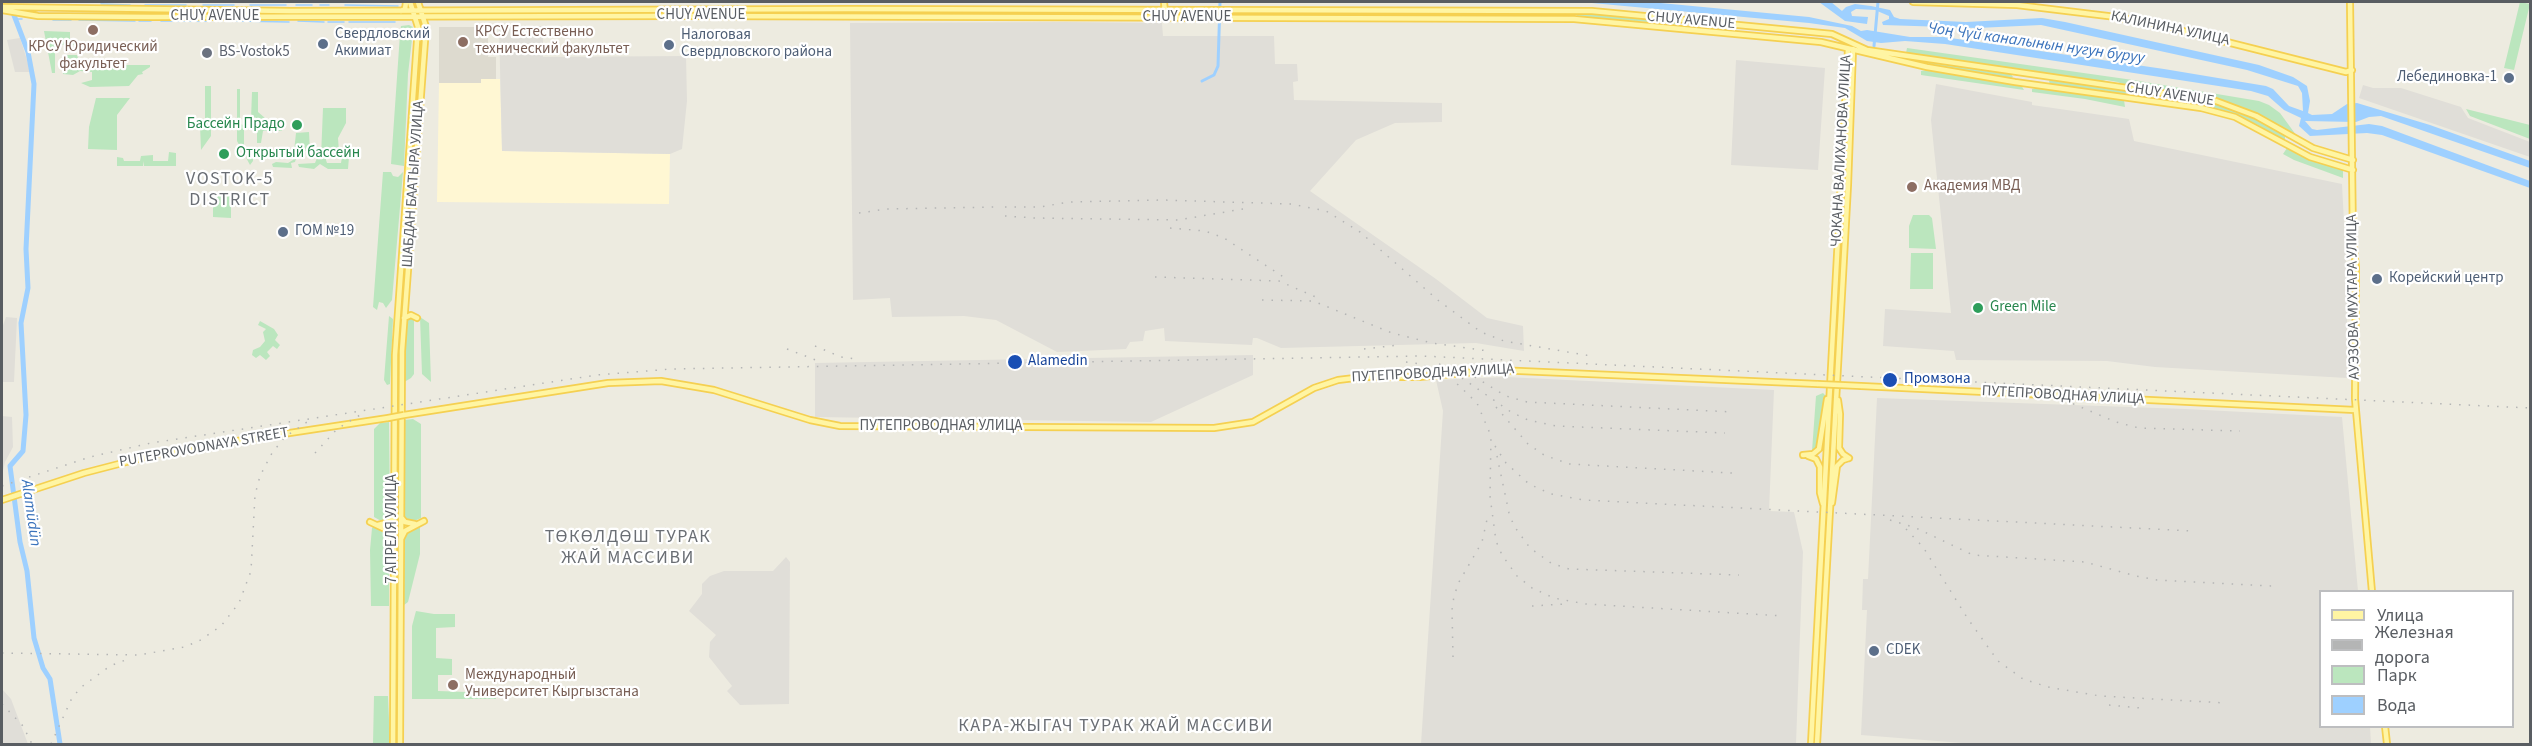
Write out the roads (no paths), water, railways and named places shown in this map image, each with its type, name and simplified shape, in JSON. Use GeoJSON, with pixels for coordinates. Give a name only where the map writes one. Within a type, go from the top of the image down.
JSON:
{"type":"FeatureCollection","features":[{"type":"Feature","properties":{"kind":"main road"},"geometry":{"type":"LineString","coordinates":[[401,11],[405,9],[408,2]]}},
{"type":"Feature","properties":{"kind":"main road","name":"ШАБДАН БААТЫРА УЛИЦА"},"geometry":{"type":"LineString","coordinates":[[397,313],[418,27],[416,17],[408,2]]}},
{"type":"Feature","properties":{"kind":"main road","name":"ШАБДАН БААТЫРА УЛИЦА"},"geometry":{"type":"LineString","coordinates":[[402,351],[426,27],[417,2]]}},
{"type":"Feature","properties":{"kind":"main road"},"geometry":{"type":"LineString","coordinates":[[1164,2],[1166,18]]}},
{"type":"Feature","properties":{"kind":"main road","name":"КАЛИНИНА УЛИЦА"},"geometry":{"type":"LineString","coordinates":[[1912,2],[2017,5],[2116,17],[2163,26],[2346,72],[2352,70]]}},
{"type":"Feature","properties":{"kind":"main road","name":"АУЭЗОВА МУХТАРА УЛИЦА"},"geometry":{"type":"LineString","coordinates":[[2350,2],[2356,267],[2355,410],[2372,590]]}},
{"type":"Feature","properties":{"kind":"main road","name":"CHUY AVENUE"},"geometry":{"type":"LineString","coordinates":[[2,9],[1574,10],[1822,33],[1845,40],[1851,48],[1863,52],[2015,82],[2186,106],[2235,117],[2310,157],[2353,170]]}},
{"type":"Feature","properties":{"kind":"main road"},"geometry":{"type":"LineString","coordinates":[[790,9],[791,16]]}},
{"type":"Feature","properties":{"kind":"main road"},"geometry":{"type":"LineString","coordinates":[[896,9],[896,16]]}},
{"type":"Feature","properties":{"kind":"main road"},"geometry":{"type":"LineString","coordinates":[[908,9],[909,16]]}},
{"type":"Feature","properties":{"kind":"main road"},"geometry":{"type":"LineString","coordinates":[[958,9],[958,17]]}},
{"type":"Feature","properties":{"kind":"main road"},"geometry":{"type":"LineString","coordinates":[[1291,9],[1291,18]]}},
{"type":"Feature","properties":{"kind":"main road"},"geometry":{"type":"LineString","coordinates":[[1330,9],[1331,18]]}},
{"type":"Feature","properties":{"kind":"main road"},"geometry":{"type":"LineString","coordinates":[[1440,9],[1440,18]]}},
{"type":"Feature","properties":{"kind":"main road","name":"CHUY AVENUE"},"geometry":{"type":"LineString","coordinates":[[20,10],[38,16],[1574,19],[1821,42],[2216,101],[2247,111],[2317,150],[2353,160]]}},
{"type":"Feature","properties":{"kind":"main road"},"geometry":{"type":"LineString","coordinates":[[239,10],[239,17]]}},
{"type":"Feature","properties":{"kind":"main road"},"geometry":{"type":"LineString","coordinates":[[1037,10],[1037,17]]}},
{"type":"Feature","properties":{"kind":"main road"},"geometry":{"type":"LineString","coordinates":[[1524,10],[1524,18]]}},
{"type":"Feature","properties":{"kind":"main road"},"geometry":{"type":"LineString","coordinates":[[1574,10],[1574,19]]}},
{"type":"Feature","properties":{"kind":"main road"},"geometry":{"type":"LineString","coordinates":[[1679,20],[1679,28]]}},
{"type":"Feature","properties":{"kind":"main road"},"geometry":{"type":"LineString","coordinates":[[1742,34],[1743,26]]}},
{"type":"Feature","properties":{"kind":"main road"},"geometry":{"type":"LineString","coordinates":[[1821,42],[1822,33]]}},
{"type":"Feature","properties":{"kind":"main road"},"geometry":{"type":"LineString","coordinates":[[1845,40],[1845,45],[1838,46],[1850,66],[1863,52]]}},
{"type":"Feature","properties":{"kind":"main road","name":"ЧОКАНА ВАЛИХАНОВА УЛИЦА"},"geometry":{"type":"LineString","coordinates":[[1817,744],[1830,394],[1851,48]]}},
{"type":"Feature","properties":{"kind":"main road","name":"ЧОКАНА ВАЛИХАНОВА УЛИЦА"},"geometry":{"type":"LineString","coordinates":[[1811,744],[1836,394],[1850,66]]}},
{"type":"Feature","properties":{"kind":"main road"},"geometry":{"type":"LineString","coordinates":[[2015,82],[2016,72]]}},
{"type":"Feature","properties":{"kind":"main road"},"geometry":{"type":"LineString","coordinates":[[2043,86],[2045,76]]}},
{"type":"Feature","properties":{"kind":"main road"},"geometry":{"type":"LineString","coordinates":[[2128,99],[2129,89]]}},
{"type":"Feature","properties":{"kind":"main road"},"geometry":{"type":"LineString","coordinates":[[2186,106],[2189,97]]}},
{"type":"Feature","properties":{"kind":"main road"},"geometry":{"type":"LineString","coordinates":[[2286,144],[2290,136]]}},
{"type":"Feature","properties":{"kind":"main road"},"geometry":{"type":"LineString","coordinates":[[405,308],[412,311]]}},
{"type":"Feature","properties":{"kind":"main road","name":"7 АПРЕЛЯ УЛИЦА"},"geometry":{"type":"LineString","coordinates":[[393,744],[394,355],[397,313]]}},
{"type":"Feature","properties":{"kind":"main road"},"geometry":{"type":"LineString","coordinates":[[404,318],[411,315],[417,318]]}},
{"type":"Feature","properties":{"kind":"main road","name":"7 АПРЕЛЯ УЛИЦА"},"geometry":{"type":"LineString","coordinates":[[400,744],[402,351]]}},
{"type":"Feature","properties":{"kind":"main road","name":"ПУТЕПРОВОДНАЯ УЛИЦА"},"geometry":{"type":"LineString","coordinates":[[404,415],[608,383],[661,381],[696,385],[810,420],[847,427],[1215,428],[1253,422],[1314,388],[1338,380],[1363,377],[1419,377],[1497,370],[2355,410]]}},
{"type":"Feature","properties":{"kind":"main road"},"geometry":{"type":"LineString","coordinates":[[1827,508],[1820,493],[1819,462],[1803,455],[1816,452],[1821,445],[1824,412],[1830,394]]}},
{"type":"Feature","properties":{"kind":"main road"},"geometry":{"type":"LineString","coordinates":[[1827,508],[1834,494],[1838,466],[1843,460],[1849,458],[1839,448],[1840,414],[1836,394]]}},
{"type":"Feature","properties":{"kind":"main road","name":"PUTEPROVODNAYA STREET"},"geometry":{"type":"LineString","coordinates":[[2,500],[84,473],[165,452],[404,415]]}},
{"type":"Feature","properties":{"kind":"main road"},"geometry":{"type":"LineString","coordinates":[[378,525],[386,523],[393,516]]}},
{"type":"Feature","properties":{"kind":"main road"},"geometry":{"type":"LineString","coordinates":[[400,516],[410,524],[424,521]]}},
{"type":"Feature","properties":{"kind":"main road"},"geometry":{"type":"LineString","coordinates":[[370,522],[390,532],[393,539]]}},
{"type":"Feature","properties":{"kind":"main road"},"geometry":{"type":"LineString","coordinates":[[400,540],[405,531],[418,523]]}},
{"type":"Feature","properties":{"kind":"main road"},"geometry":{"type":"LineString","coordinates":[[1815,672],[1821,672]]}},
{"type":"Feature","properties":{"kind":"main road"},"geometry":{"type":"LineString","coordinates":[[2385,728],[2387,744]]}},
{"type":"Feature","properties":{"kind":"water"},"geometry":{"type":"Polygon","coordinates":[[[1581,2],[1650,2],[1809,17],[1852,26],[1861,31],[1910,37],[1944,37],[2164,69],[2266,86],[2273,89],[2289,106],[2303,111],[2302,93],[2298,86],[2247,70],[2041,25],[1977,28],[1883,25],[1882,22],[1889,19],[1889,16],[1875,10],[1856,9],[1851,12],[1852,16],[1868,17],[1867,24],[1845,21],[1819,2],[1831,2],[1842,11],[1855,4],[1871,6],[1890,10],[1894,17],[1900,19],[1966,22],[2042,18],[2065,22],[2259,65],[2293,77],[2307,86],[2310,101],[2308,113],[2312,115],[2332,114],[2347,104],[2357,103],[2430,125],[2530,161],[2530,168],[2381,116],[2369,117],[2356,122],[2305,121],[2312,129],[2317,130],[2369,124],[2382,126],[2530,181],[2530,188],[2382,135],[2367,133],[2310,136],[2299,126],[2301,118],[2284,110],[2268,96],[2251,91],[1945,44],[1867,41],[1845,28],[1809,23],[1581,2]]]}},
{"type":"Feature","properties":{"kind":"waterway","name":"Alamüdün"},"geometry":{"type":"LineString","coordinates":[[9,2],[28,52],[34,84],[26,249],[28,288],[21,323],[26,415],[23,451],[10,466],[20,542],[27,571],[34,638],[43,668],[50,679],[60,744]]}},
{"type":"Feature","properties":{"kind":"waterway","name":"Чоң Чүй каналынын нугун буруу"},"geometry":{"type":"LineString","coordinates":[[1202,81],[1214,75],[1218,66],[1220,2]]}},
{"type":"Feature","properties":{"kind":"waterway"},"geometry":{"type":"LineString","coordinates":[[1874,46],[1878,2]]}},
{"type":"Feature","properties":{"kind":"waterway"},"geometry":{"type":"LineString","coordinates":[[101,4],[130,5]]}},
{"type":"Feature","properties":{"kind":"waterway"},"geometry":{"type":"LineString","coordinates":[[145,5],[186,5]]}},
{"type":"Feature","properties":{"kind":"waterway"},"geometry":{"type":"LineString","coordinates":[[203,5],[234,5]]}},
{"type":"Feature","properties":{"kind":"waterway"},"geometry":{"type":"LineString","coordinates":[[250,5],[286,5]]}},
{"type":"Feature","properties":{"kind":"waterway"},"geometry":{"type":"LineString","coordinates":[[296,5],[312,5]]}},
{"type":"Feature","properties":{"kind":"waterway"},"geometry":{"type":"LineString","coordinates":[[320,5],[329,5]]}},
{"type":"Feature","properties":{"kind":"waterway"},"geometry":{"type":"LineString","coordinates":[[345,5],[398,6]]}},
{"type":"Feature","properties":{"kind":"waterway","name":"Alamüdün"},"geometry":{"type":"LineString","coordinates":[[16,19],[22,19]]}},
{"type":"Feature","properties":{"kind":"waterway"},"geometry":{"type":"LineString","coordinates":[[53,20],[71,20]]}},
{"type":"Feature","properties":{"kind":"waterway"},"geometry":{"type":"LineString","coordinates":[[79,20],[135,21]]}},
{"type":"Feature","properties":{"kind":"waterway"},"geometry":{"type":"LineString","coordinates":[[139,21],[151,21]]}},
{"type":"Feature","properties":{"kind":"waterway"},"geometry":{"type":"LineString","coordinates":[[161,21],[200,21]]}},
{"type":"Feature","properties":{"kind":"waterway"},"geometry":{"type":"LineString","coordinates":[[202,21],[207,21]]}},
{"type":"Feature","properties":{"kind":"waterway"},"geometry":{"type":"LineString","coordinates":[[237,21],[289,22]]}},
{"type":"Feature","properties":{"kind":"waterway"},"geometry":{"type":"LineString","coordinates":[[298,21],[324,22]]}},
{"type":"Feature","properties":{"kind":"waterway"},"geometry":{"type":"LineString","coordinates":[[328,22],[344,22]]}},
{"type":"Feature","properties":{"kind":"waterway"},"geometry":{"type":"LineString","coordinates":[[349,22],[395,22]]}},
{"type":"Feature","properties":{"kind":"railway"},"geometry":{"type":"LineString","coordinates":[[1005,207],[1040,207],[1069,202],[1163,200],[1291,204],[1326,211],[1360,232],[1439,301],[1481,332],[1504,341],[1591,356]]}},
{"type":"Feature","properties":{"kind":"railway"},"geometry":{"type":"LineString","coordinates":[[859,213],[887,209],[996,207]]}},
{"type":"Feature","properties":{"kind":"railway"},"geometry":{"type":"LineString","coordinates":[[1005,216],[1178,220],[1249,208]]}},
{"type":"Feature","properties":{"kind":"railway"},"geometry":{"type":"LineString","coordinates":[[1170,228],[1205,231],[1224,238],[1288,280]]}},
{"type":"Feature","properties":{"kind":"railway"},"geometry":{"type":"LineString","coordinates":[[1155,277],[1279,281],[1318,298]]}},
{"type":"Feature","properties":{"kind":"railway"},"geometry":{"type":"LineString","coordinates":[[1262,300],[1313,301],[1392,333],[1432,343],[1488,351]]}},
{"type":"Feature","properties":{"kind":"railway"},"geometry":{"type":"LineString","coordinates":[[1364,349],[1399,345]]}},
{"type":"Feature","properties":{"kind":"railway"},"geometry":{"type":"LineString","coordinates":[[815,346],[841,357],[857,359]]}},
{"type":"Feature","properties":{"kind":"railway"},"geometry":{"type":"LineString","coordinates":[[787,349],[821,362]]}},
{"type":"Feature","properties":{"kind":"railway"},"geometry":{"type":"LineString","coordinates":[[2,486],[90,457],[151,443],[597,375],[671,369],[1421,356],[2530,408]]}},
{"type":"Feature","properties":{"kind":"railway"},"geometry":{"type":"LineString","coordinates":[[1406,362],[1421,364],[1449,376],[1477,403],[1491,436],[1490,496],[1496,541],[1502,555],[1517,576],[1532,588],[1554,598],[1586,604],[1784,616]]}},
{"type":"Feature","properties":{"kind":"railway"},"geometry":{"type":"LineString","coordinates":[[1439,364],[1473,376],[1506,396],[1527,402],[1734,412]]}},
{"type":"Feature","properties":{"kind":"railway"},"geometry":{"type":"LineString","coordinates":[[1462,378],[1511,412],[1528,420],[1556,426],[1725,433]]}},
{"type":"Feature","properties":{"kind":"railway"},"geometry":{"type":"LineString","coordinates":[[2038,389],[2116,422],[2139,428],[2240,431]]}},
{"type":"Feature","properties":{"kind":"railway"},"geometry":{"type":"LineString","coordinates":[[1496,407],[1528,444],[1544,455],[1569,464],[1732,473]]}},
{"type":"Feature","properties":{"kind":"railway"},"geometry":{"type":"LineString","coordinates":[[315,453],[337,429],[360,415]]}},
{"type":"Feature","properties":{"kind":"railway"},"geometry":{"type":"LineString","coordinates":[[2,653],[139,655],[184,647],[199,641],[221,626],[239,603],[251,571],[255,495],[260,476],[272,453],[285,437],[307,422]]}},
{"type":"Feature","properties":{"kind":"railway"},"geometry":{"type":"LineString","coordinates":[[1495,446],[1506,463],[1529,484],[1551,494],[1583,500],[2192,531]]}},
{"type":"Feature","properties":{"kind":"railway"},"geometry":{"type":"LineString","coordinates":[[1497,456],[1514,526],[1530,548],[1551,563],[1569,569],[1739,575]]}},
{"type":"Feature","properties":{"kind":"railway"},"geometry":{"type":"LineString","coordinates":[[1453,657],[1454,596],[1459,582],[1482,542],[1488,515]]}},
{"type":"Feature","properties":{"kind":"railway"},"geometry":{"type":"LineString","coordinates":[[1890,520],[1916,528],[1973,555],[2085,562],[2157,580],[2272,586]]}},
{"type":"Feature","properties":{"kind":"railway"},"geometry":{"type":"LineString","coordinates":[[1906,529],[1923,547],[1968,619],[1998,661],[2023,679],[2048,687],[2100,696],[2226,703]]}},
{"type":"Feature","properties":{"kind":"railway"},"geometry":{"type":"LineString","coordinates":[[1532,606],[1565,604]]}},
{"type":"Feature","properties":{"kind":"railway"},"geometry":{"type":"LineString","coordinates":[[51,744],[71,700],[80,688],[110,666],[128,659]]}},
{"type":"Feature","properties":{"kind":"railway"},"geometry":{"type":"LineString","coordinates":[[2,704],[23,726],[32,744]]}},
{"type":"Feature","properties":{"kind":"railway"},"geometry":{"type":"LineString","coordinates":[[2109,705],[2141,708]]}},
{"type":"Feature","properties":{"kind":"place","name":"КРСУ Юридический факультет"},"geometry":{"type":"Point","coordinates":[93,30]}},
{"type":"Feature","properties":{"kind":"place","name":"КРСУ Естественно технический факультет"},"geometry":{"type":"Point","coordinates":[463,42]}},
{"type":"Feature","properties":{"kind":"place","name":"Свердловский Акимиат"},"geometry":{"type":"Point","coordinates":[323,44]}},
{"type":"Feature","properties":{"kind":"place","name":"Налоговая Свердловского района"},"geometry":{"type":"Point","coordinates":[669,45]}},
{"type":"Feature","properties":{"kind":"place","name":"BS-Vostok5"},"geometry":{"type":"Point","coordinates":[207,53]}},
{"type":"Feature","properties":{"kind":"place","name":"Лебединовка-1"},"geometry":{"type":"Point","coordinates":[2509,78]}},
{"type":"Feature","properties":{"kind":"place","name":"Бассейн Прадо"},"geometry":{"type":"Point","coordinates":[297,125]}},
{"type":"Feature","properties":{"kind":"place","name":"Открытый бассейн"},"geometry":{"type":"Point","coordinates":[224,154]}},
{"type":"Feature","properties":{"kind":"place","name":"Академия МВД"},"geometry":{"type":"Point","coordinates":[1912,187]}},
{"type":"Feature","properties":{"kind":"place","name":"ГОМ №19"},"geometry":{"type":"Point","coordinates":[283,232]}},
{"type":"Feature","properties":{"kind":"place","name":"Корейский центр"},"geometry":{"type":"Point","coordinates":[2377,279]}},
{"type":"Feature","properties":{"kind":"place","name":"Green Mile"},"geometry":{"type":"Point","coordinates":[1978,308]}},
{"type":"Feature","properties":{"kind":"place","name":"Alamedin"},"geometry":{"type":"Point","coordinates":[1015,362]}},
{"type":"Feature","properties":{"kind":"place","name":"Промзона"},"geometry":{"type":"Point","coordinates":[1890,380]}},
{"type":"Feature","properties":{"kind":"place","name":"CDEK"},"geometry":{"type":"Point","coordinates":[1874,651]}},
{"type":"Feature","properties":{"kind":"place","name":"Международный Университет Кыргызстана"},"geometry":{"type":"Point","coordinates":[453,685]}},
{"type":"Feature","properties":{"kind":"district","name":"VOSTOK-5 DISTRICT"},"geometry":{"type":"Point","coordinates":[230,190]}},
{"type":"Feature","properties":{"kind":"district","name":"ТӨКӨЛДӨШ ТУРАК ЖАЙ МАССИВИ"},"geometry":{"type":"Point","coordinates":[628,548]}},
{"type":"Feature","properties":{"kind":"district","name":"КАРА-ЖЫГАЧ ТУРАК ЖАЙ МАССИВИ"},"geometry":{"type":"Point","coordinates":[1116,727]}}]}
